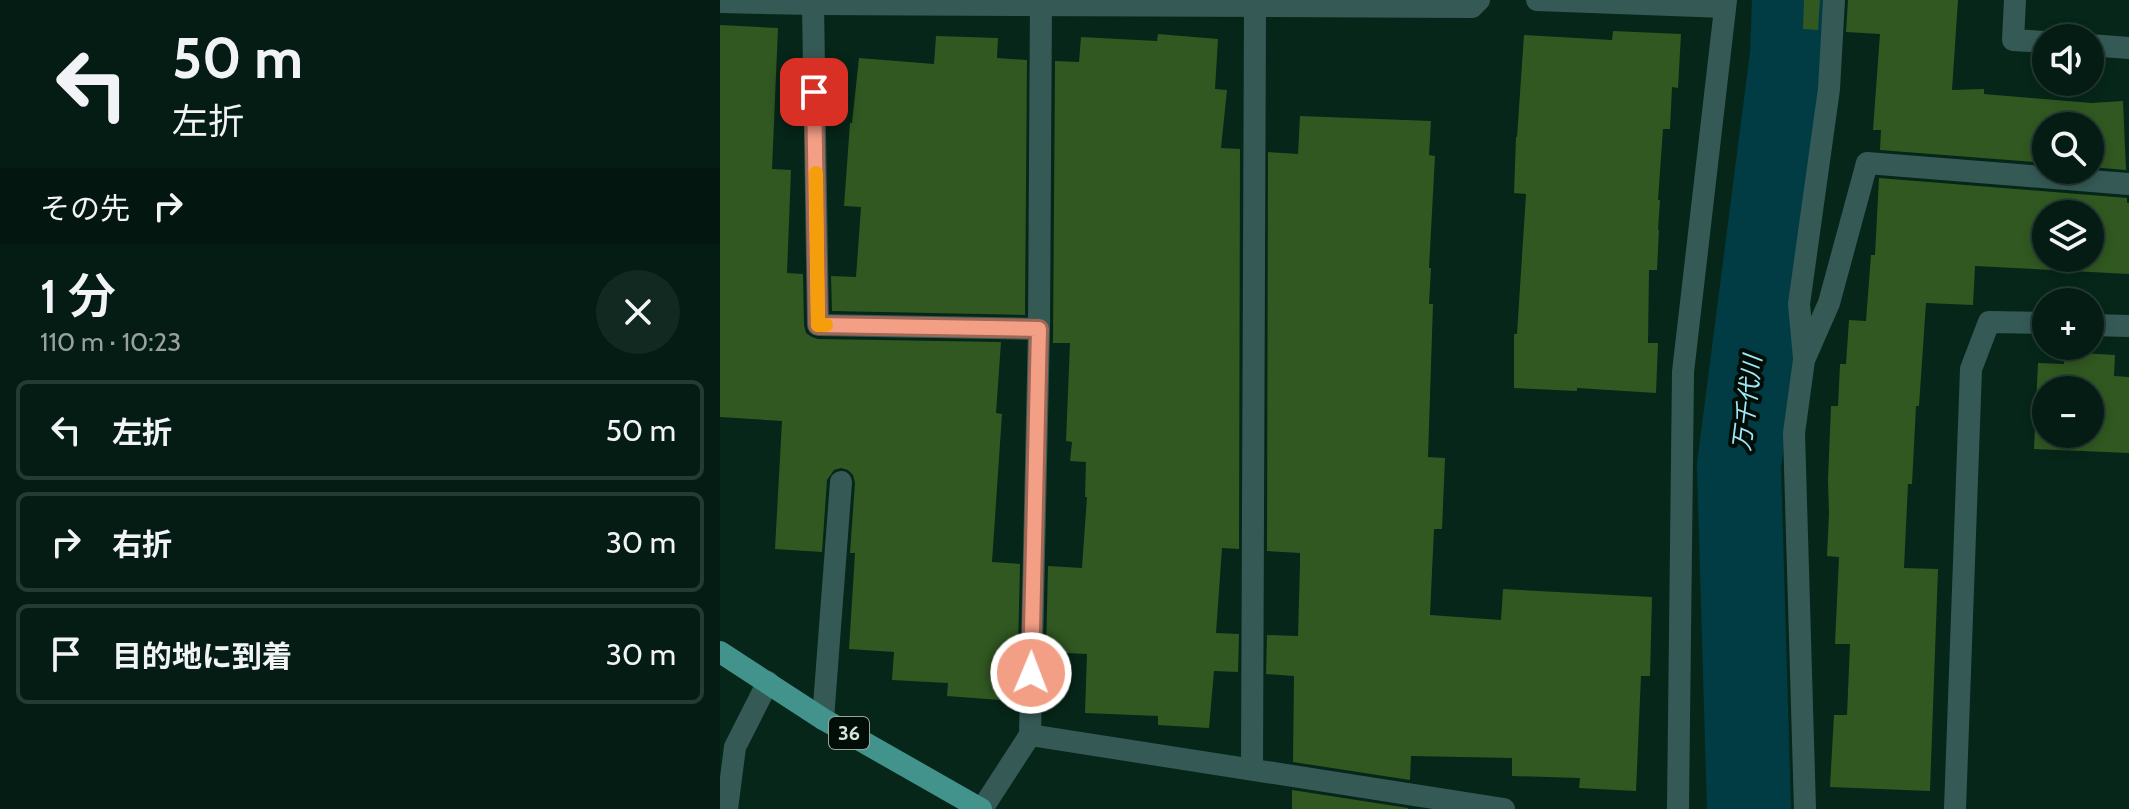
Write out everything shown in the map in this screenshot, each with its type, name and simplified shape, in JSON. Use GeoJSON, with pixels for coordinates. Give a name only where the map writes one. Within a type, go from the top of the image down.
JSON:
{"type":"FeatureCollection","features":[{"type":"Feature","properties":{"kind":"main road","name":"36"},"geometry":{"type":"LineString","coordinates":[[720,652],[823,719],[981,809]]}},
{"type":"Feature","properties":{"kind":"street"},"geometry":{"type":"LineString","coordinates":[[720,2],[1472,7],[1479,0]]}},
{"type":"Feature","properties":{"kind":"street"},"geometry":{"type":"LineString","coordinates":[[1537,0],[1726,3],[1683,372],[1678,809]]}},
{"type":"Feature","properties":{"kind":"street"},"geometry":{"type":"LineString","coordinates":[[1805,809],[1794,433],[1804,360],[1799,304],[1829,89],[1834,0]]}},
{"type":"Feature","properties":{"kind":"street"},"geometry":{"type":"LineString","coordinates":[[2015,0],[2013,40],[2032,41]]}},
{"type":"Feature","properties":{"kind":"street"},"geometry":{"type":"LineString","coordinates":[[801,2],[818,325],[1039,329]]}},
{"type":"Feature","properties":{"kind":"street"},"geometry":{"type":"LineString","coordinates":[[981,809],[1030,735],[1039,329],[1041,2]]}},
{"type":"Feature","properties":{"kind":"street"},"geometry":{"type":"LineString","coordinates":[[1252,769],[1267,4]]}},
{"type":"Feature","properties":{"kind":"street"},"geometry":{"type":"LineString","coordinates":[[2104,46],[2129,48]]}},
{"type":"Feature","properties":{"kind":"street"},"geometry":{"type":"LineString","coordinates":[[1804,360],[1829,303],[1867,163],[2129,184]]}},
{"type":"Feature","properties":{"kind":"street"},"geometry":{"type":"LineString","coordinates":[[1955,809],[1971,369],[1989,322],[2032,323]]}},
{"type":"Feature","properties":{"kind":"street"},"geometry":{"type":"LineString","coordinates":[[2104,325],[2129,326]]}},
{"type":"Feature","properties":{"kind":"street"},"geometry":{"type":"LineString","coordinates":[[823,719],[841,482]]}},
{"type":"Feature","properties":{"kind":"street"},"geometry":{"type":"LineString","coordinates":[[727,809],[727,747],[768,682]]}},
{"type":"Feature","properties":{"kind":"street"},"geometry":{"type":"LineString","coordinates":[[1030,735],[1504,809]]}},
{"type":"Feature","properties":{"kind":"building"},"geometry":{"type":"Polygon","coordinates":[[[1804,0],[1820,0],[1818,30],[1803,29],[1804,0]]]}},
{"type":"Feature","properties":{"kind":"building"},"geometry":{"type":"Polygon","coordinates":[[[1848,0],[1958,0],[1952,90],[1984,89],[1984,94],[2092,103],[2123,101],[2126,170],[2104,168],[2104,112],[2032,112],[2032,162],[1880,150],[1881,130],[1873,130],[1880,34],[1846,32],[1848,0]]]}},
{"type":"Feature","properties":{"kind":"building"},"geometry":{"type":"Polygon","coordinates":[[[720,25],[778,28],[772,169],[791,170],[787,273],[803,274],[806,333],[818,339],[1001,342],[996,413],[1002,414],[992,562],[1020,564],[1013,701],[947,696],[948,683],[892,680],[894,652],[849,649],[855,553],[850,553],[855,483],[848,470],[834,470],[827,480],[822,552],[775,549],[782,421],[720,417],[720,25]]]}},
{"type":"Feature","properties":{"kind":"building"},"geometry":{"type":"Polygon","coordinates":[[[1613,31],[1681,34],[1678,88],[1672,87],[1670,129],[1663,129],[1657,270],[1649,270],[1648,343],[1658,343],[1656,393],[1514,388],[1514,334],[1517,334],[1526,194],[1514,193],[1524,35],[1612,40],[1613,31]]]}},
{"type":"Feature","properties":{"kind":"building"},"geometry":{"type":"Polygon","coordinates":[[[1158,34],[1218,39],[1215,89],[1227,90],[1221,148],[1240,149],[1239,549],[1222,548],[1216,633],[1239,634],[1238,672],[1214,671],[1209,728],[1158,725],[1158,716],[1085,713],[1087,654],[1046,652],[1048,566],[1082,568],[1087,497],[1086,462],[1070,461],[1072,442],[1066,441],[1070,343],[1053,343],[1055,61],[1079,62],[1081,37],[1157,41],[1158,34]]]}},
{"type":"Feature","properties":{"kind":"building"},"geometry":{"type":"Polygon","coordinates":[[[936,36],[998,38],[997,58],[1027,60],[1025,315],[832,311],[831,276],[856,277],[861,207],[844,206],[859,58],[934,64],[936,36]]]}},
{"type":"Feature","properties":{"kind":"building"},"geometry":{"type":"Polygon","coordinates":[[[1300,116],[1431,121],[1429,155],[1435,156],[1429,268],[1429,304],[1433,304],[1428,457],[1445,458],[1442,529],[1434,529],[1430,615],[1501,620],[1503,589],[1652,597],[1650,676],[1641,676],[1636,791],[1579,788],[1580,778],[1512,776],[1512,758],[1411,756],[1410,780],[1293,762],[1294,676],[1266,674],[1267,635],[1298,636],[1300,564],[1300,553],[1267,551],[1268,152],[1298,154],[1300,116]]]}},
{"type":"Feature","properties":{"kind":"building"},"geometry":{"type":"Polygon","coordinates":[[[1879,178],[2127,198],[2129,203],[2129,274],[2090,272],[2104,272],[2104,200],[2032,200],[2032,269],[1975,266],[1973,305],[1926,303],[1912,484],[1908,484],[1904,568],[1938,569],[1930,791],[1830,787],[1834,715],[1847,715],[1850,644],[1835,644],[1839,557],[1827,556],[1831,406],[1838,406],[1840,364],[1846,364],[1849,320],[1866,321],[1871,255],[1875,255],[1879,178]]]}},
{"type":"Feature","properties":{"kind":"building"},"geometry":{"type":"Polygon","coordinates":[[[2104,354],[2115,355],[2114,376],[2129,377],[2129,453],[2034,449],[2104,448],[2104,376],[2037,376],[2038,363],[2104,360],[2104,354]]]}},
{"type":"Feature","properties":{"kind":"building"},"geometry":{"type":"Polygon","coordinates":[[[1292,790],[1408,808],[1408,809],[1292,809],[1292,790]]]}},
{"type":"Feature","properties":{"kind":"waterway","name":"万千代川"},"geometry":{"type":"LineString","coordinates":[[1749,809],[1739,466],[1792,55],[1794,0]]}},
{"type":"Feature","properties":{"kind":"slow traffic"},"geometry":{"type":"LineString","coordinates":[[816,173],[818,325],[826,325]]}},
{"type":"Feature","properties":{"kind":"route"},"geometry":{"type":"LineString","coordinates":[[814,92],[818,325],[1039,329],[1031,673]]}}]}
